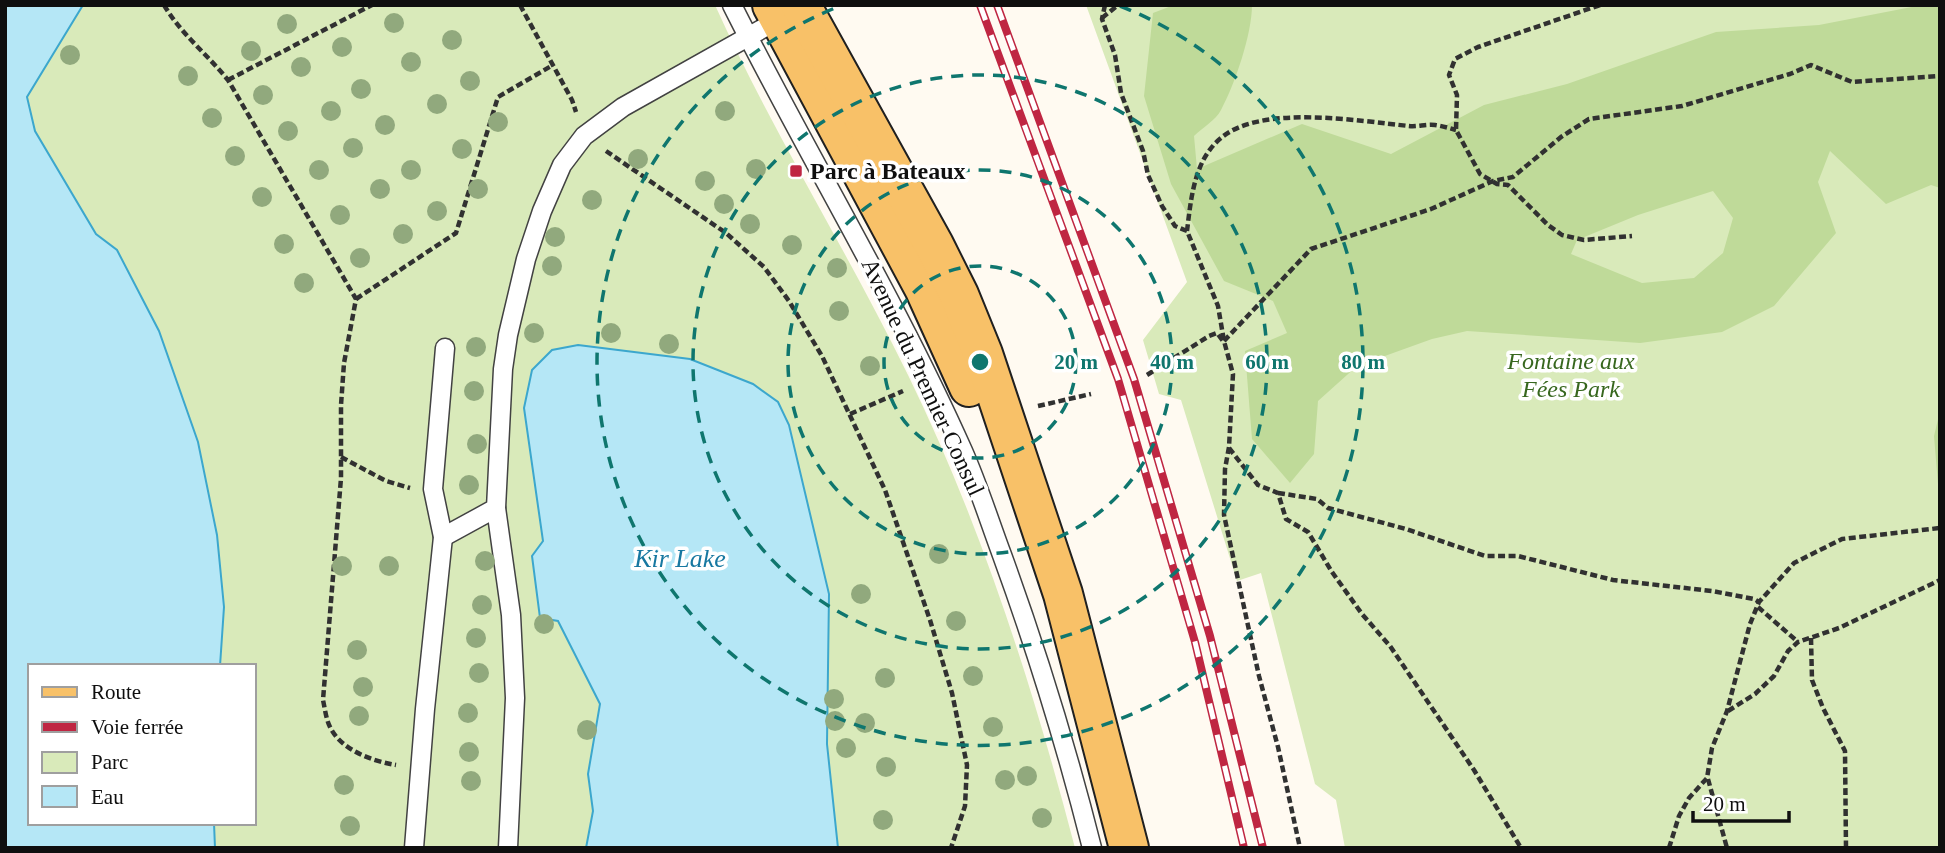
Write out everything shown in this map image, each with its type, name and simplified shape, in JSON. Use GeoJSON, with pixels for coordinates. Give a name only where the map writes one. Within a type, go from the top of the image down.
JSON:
{"type":"FeatureCollection","features":[{"type":"Feature","properties":{"kind":"main road","name":"Avenue du Premier Consul"},"geometry":{"type":"LineString","coordinates":[[775,17],[909,200],[959,295],[983,354],[1063,594],[1129,848]]}},
{"type":"Feature","properties":{"kind":"main road","name":"Avenue du Premier Consul"},"geometry":{"type":"LineString","coordinates":[[775,17],[924,288],[959,364],[983,421],[1044,599],[1094,719]]}},
{"type":"Feature","properties":{"kind":"lane","name":"Avenue du Premier Consul"},"geometry":{"type":"LineString","coordinates":[[732,5],[775,17],[767,76],[897,314],[963,453],[1043,676],[1093,848]]}},
{"type":"Feature","properties":{"kind":"lane"},"geometry":{"type":"LineString","coordinates":[[508,848],[515,698],[511,615],[496,508],[503,369],[516,296],[526,259],[562,165],[584,136],[623,107],[775,17]]}},
{"type":"Feature","properties":{"kind":"lane"},"geometry":{"type":"LineString","coordinates":[[414,848],[443,537],[433,489],[445,348]]}},
{"type":"Feature","properties":{"kind":"lane"},"geometry":{"type":"LineString","coordinates":[[443,537],[496,508]]}},
{"type":"Feature","properties":{"kind":"path"},"geometry":{"type":"LineString","coordinates":[[164,5],[174,23],[211,58],[228,80],[356,299],[344,363],[341,457],[323,700],[327,719],[336,736],[359,753],[392,764],[421,767]]}},
{"type":"Feature","properties":{"kind":"path"},"geometry":{"type":"LineString","coordinates":[[228,80],[372,5]]}},
{"type":"Feature","properties":{"kind":"path"},"geometry":{"type":"LineString","coordinates":[[520,5],[572,100],[584,136],[726,233],[764,267],[789,301],[822,356],[886,490],[952,693],[967,765],[965,806],[951,848]]}},
{"type":"Feature","properties":{"kind":"path"},"geometry":{"type":"LineString","coordinates":[[1105,5],[1102,19],[1115,55],[1121,93],[1143,152],[1148,175],[1162,206],[1175,226],[1187,232]]}},
{"type":"Feature","properties":{"kind":"path"},"geometry":{"type":"LineString","coordinates":[[1102,19],[1118,5]]}},
{"type":"Feature","properties":{"kind":"path"},"geometry":{"type":"LineString","coordinates":[[1600,5],[1478,47],[1455,60],[1449,75],[1457,95],[1456,130],[1480,174],[1508,185],[1548,225],[1562,235],[1584,240],[1632,236]]}},
{"type":"Feature","properties":{"kind":"path"},"geometry":{"type":"LineString","coordinates":[[356,299],[456,233],[498,97],[553,65]]}},
{"type":"Feature","properties":{"kind":"path"},"geometry":{"type":"LineString","coordinates":[[1224,341],[1311,249],[1431,209],[1493,181],[1513,177],[1561,137],[1588,119],[1682,106],[1790,74],[1811,65],[1852,82],[1940,76]]}},
{"type":"Feature","properties":{"kind":"path"},"geometry":{"type":"LineString","coordinates":[[1300,848],[1224,515],[1233,374],[1224,341],[1219,306],[1187,232],[1191,198],[1199,169],[1218,140],[1234,128],[1257,122],[1294,117],[1342,118],[1413,127],[1434,125],[1456,130]]}},
{"type":"Feature","properties":{"kind":"path"},"geometry":{"type":"LineString","coordinates":[[1147,374],[1209,336],[1217,333],[1224,341]]}},
{"type":"Feature","properties":{"kind":"path"},"geometry":{"type":"LineString","coordinates":[[850,414],[903,391]]}},
{"type":"Feature","properties":{"kind":"path"},"geometry":{"type":"LineString","coordinates":[[1033,408],[1091,394]]}},
{"type":"Feature","properties":{"kind":"path"},"geometry":{"type":"LineString","coordinates":[[1229,447],[1258,485],[1278,493],[1317,499],[1328,508],[1406,529],[1485,556],[1518,556],[1588,576],[1712,591],[1754,599],[1798,642]]}},
{"type":"Feature","properties":{"kind":"path"},"geometry":{"type":"LineString","coordinates":[[341,457],[394,484],[414,489],[433,489]]}},
{"type":"Feature","properties":{"kind":"path"},"geometry":{"type":"LineString","coordinates":[[1278,493],[1286,519],[1308,532],[1362,614],[1390,646],[1474,770],[1521,848]]}},
{"type":"Feature","properties":{"kind":"path"},"geometry":{"type":"LineString","coordinates":[[1727,848],[1707,778],[1712,748],[1727,711],[1749,624],[1758,605],[1794,563],[1842,539],[1940,528]]}},
{"type":"Feature","properties":{"kind":"path"},"geometry":{"type":"LineString","coordinates":[[1727,711],[1755,694],[1774,676],[1788,651],[1798,642],[1839,628],[1940,580]]}},
{"type":"Feature","properties":{"kind":"path"},"geometry":{"type":"LineString","coordinates":[[1811,638],[1812,680],[1823,708],[1846,751],[1846,848]]}},
{"type":"Feature","properties":{"kind":"path"},"geometry":{"type":"LineString","coordinates":[[1669,848],[1679,816],[1689,798],[1707,778]]}},
{"type":"Feature","properties":{"kind":"green space"},"geometry":{"type":"Polygon","coordinates":[[[5,5],[715,5],[761,99],[885,328],[959,489],[1023,667],[1075,848],[5,848],[5,5]]]}},
{"type":"Feature","properties":{"kind":"green space","name":"Fontaine aux Fées Park"},"geometry":{"type":"Polygon","coordinates":[[[1086,5],[1940,5],[1940,848],[1345,848],[1336,800],[1315,784],[1261,573],[1237,581],[1181,400],[1159,394],[1143,340],[1187,282],[1086,5]]]}},
{"type":"Feature","properties":{"kind":"green space"},"geometry":{"type":"Polygon","coordinates":[[[1174,5],[1252,5],[1246,44],[1226,99],[1216,117],[1194,136],[1197,169],[1302,124],[1391,154],[1484,105],[1567,84],[1716,32],[1819,25],[1922,5],[1940,5],[1940,188],[1931,185],[1886,204],[1830,151],[1818,182],[1836,233],[1774,306],[1722,332],[1640,343],[1467,331],[1432,339],[1357,366],[1318,401],[1314,454],[1290,483],[1252,439],[1245,351],[1287,333],[1273,301],[1224,281],[1171,184],[1144,96],[1153,13],[1174,5]],[[1713,191],[1638,215],[1577,240],[1571,254],[1642,283],[1694,278],[1723,253],[1733,218],[1713,191]]]}},
{"type":"Feature","properties":{"kind":"green space"},"geometry":{"type":"Polygon","coordinates":[[[1940,411],[1940,508],[1934,436],[1940,411]]]}},
{"type":"Feature","properties":{"kind":"water"},"geometry":{"type":"Polygon","coordinates":[[[5,5],[83,5],[27,97],[35,131],[96,234],[117,250],[159,331],[198,442],[217,535],[224,607],[220,664],[28,664],[28,825],[214,825],[215,848],[5,848],[5,5]]]}},
{"type":"Feature","properties":{"kind":"water","name":"Kir Lake"},"geometry":{"type":"Polygon","coordinates":[[[578,345],[690,359],[753,384],[778,402],[789,425],[829,594],[827,744],[838,848],[586,848],[593,811],[588,774],[600,704],[558,621],[540,618],[532,556],[543,541],[524,408],[532,370],[552,350],[578,345]]]}},
{"type":"Feature","properties":{"kind":"railway"},"geometry":{"type":"LineString","coordinates":[[980,5],[1118,379],[1195,642],[1244,848]]}},
{"type":"Feature","properties":{"kind":"railway"},"geometry":{"type":"LineString","coordinates":[[997,5],[1134,379],[1210,636],[1263,848]]}},
{"type":"Feature","properties":{"kind":"place","name":"Parc à Bateaux"},"geometry":{"type":"Point","coordinates":[796,171]}}]}
